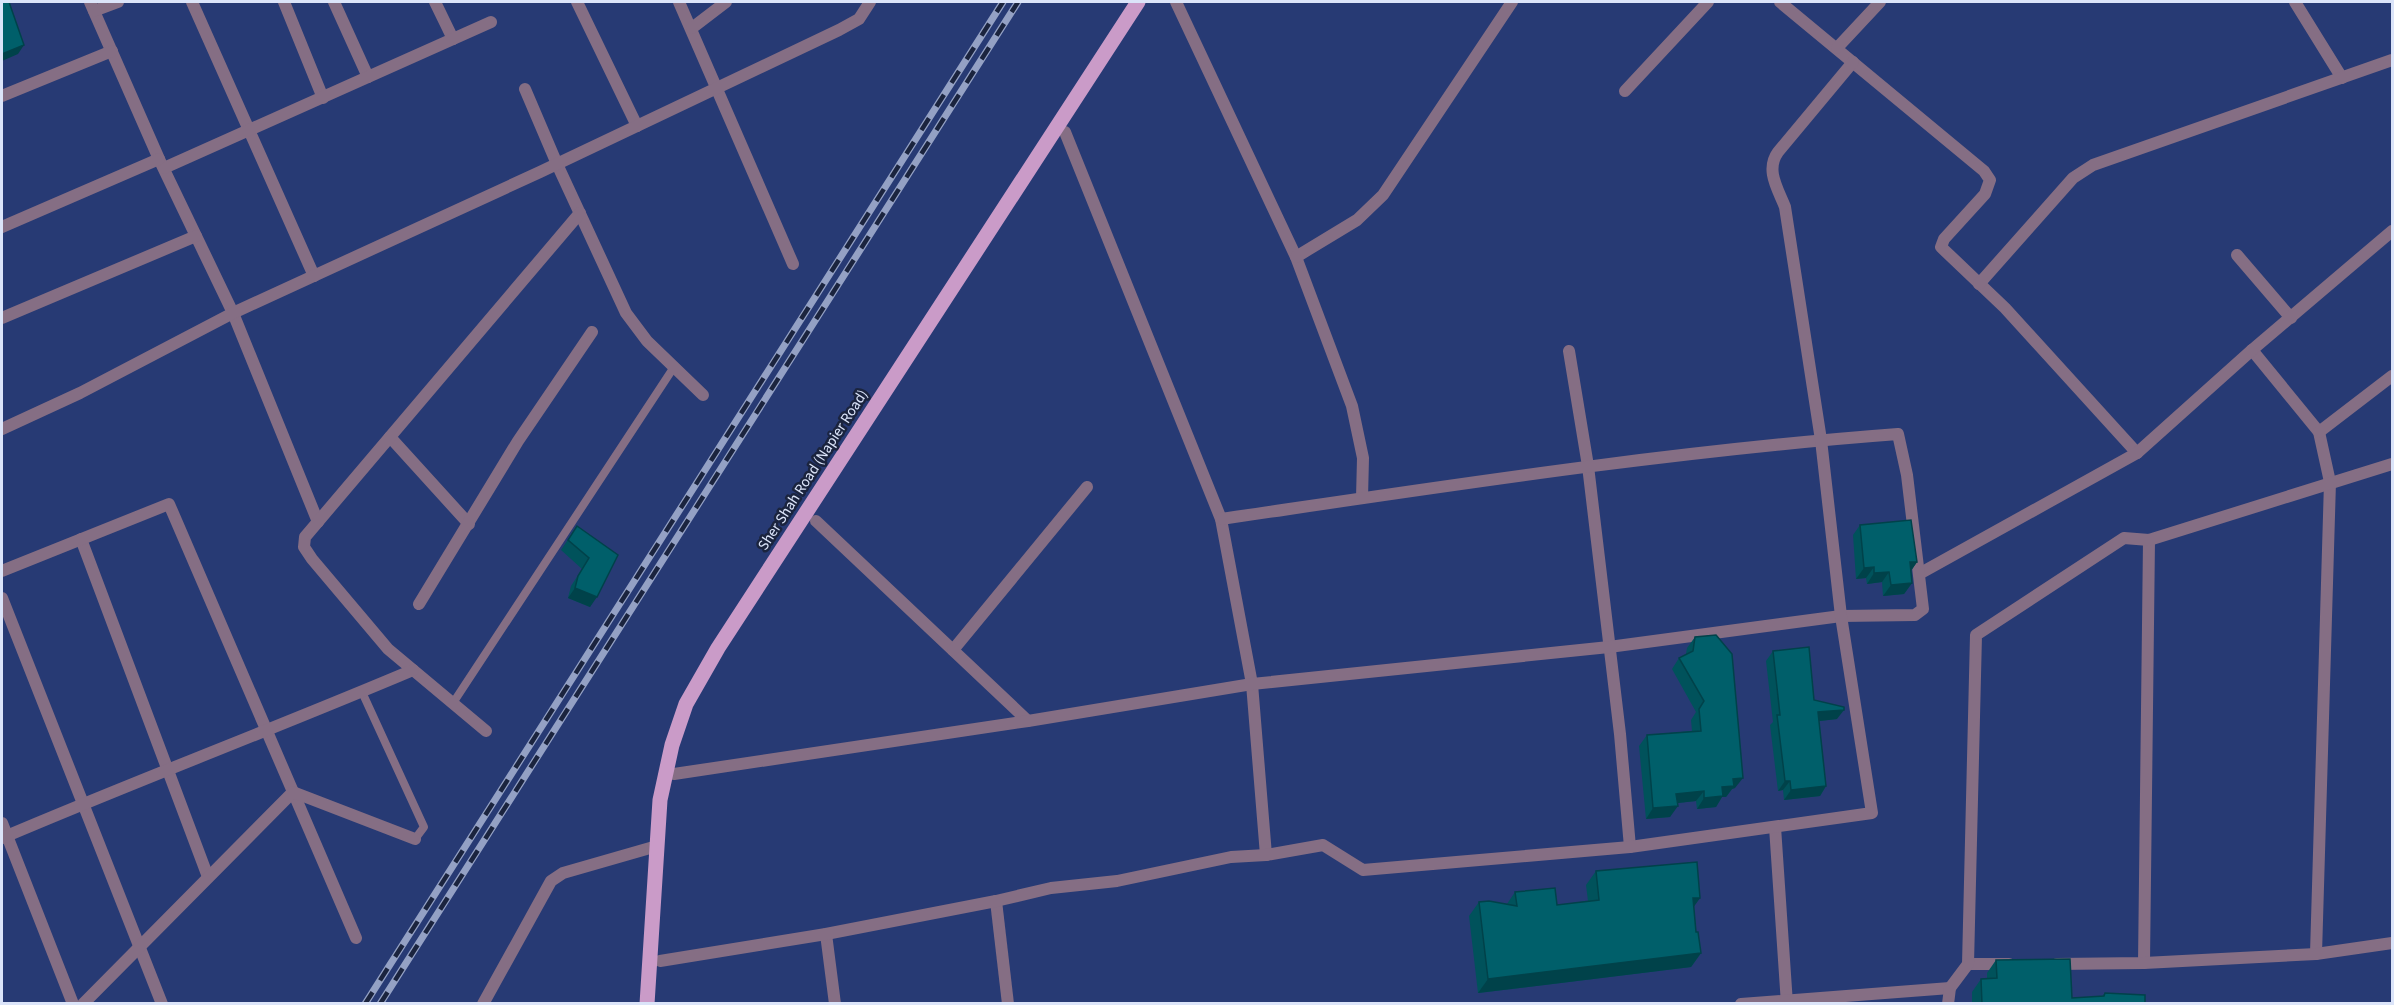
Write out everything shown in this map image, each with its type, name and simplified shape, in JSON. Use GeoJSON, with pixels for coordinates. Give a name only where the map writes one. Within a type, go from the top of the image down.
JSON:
{"type":"FeatureCollection","features":[{"type":"Feature","properties":{"kind":"main road","name":"Sher Shah Road (Napier Road)"},"geometry":{"type":"LineString","coordinates":[[649,1000],[660,800],[672,745],[686,704],[701,677],[1138,2]]}},
{"type":"Feature","properties":{"kind":"street"},"geometry":{"type":"LineString","coordinates":[[118,2],[92,6],[162,164],[233,313],[318,522]]}},
{"type":"Feature","properties":{"kind":"street"},"geometry":{"type":"LineString","coordinates":[[192,2],[314,276]]}},
{"type":"Feature","properties":{"kind":"street"},"geometry":{"type":"LineString","coordinates":[[284,2],[322,98]]}},
{"type":"Feature","properties":{"kind":"street"},"geometry":{"type":"LineString","coordinates":[[334,2],[368,77]]}},
{"type":"Feature","properties":{"kind":"street"},"geometry":{"type":"LineString","coordinates":[[435,2],[453,39]]}},
{"type":"Feature","properties":{"kind":"street"},"geometry":{"type":"LineString","coordinates":[[577,2],[638,126]]}},
{"type":"Feature","properties":{"kind":"street"},"geometry":{"type":"LineString","coordinates":[[679,2],[793,264]]}},
{"type":"Feature","properties":{"kind":"street"},"geometry":{"type":"LineString","coordinates":[[692,28],[726,2]]}},
{"type":"Feature","properties":{"kind":"street"},"geometry":{"type":"LineString","coordinates":[[2,429],[80,393],[233,313],[557,164],[839,30],[859,19],[870,2]]}},
{"type":"Feature","properties":{"kind":"street"},"geometry":{"type":"LineString","coordinates":[[1176,2],[1296,257],[1352,406],[1363,458],[1362,498]]}},
{"type":"Feature","properties":{"kind":"street"},"geometry":{"type":"LineString","coordinates":[[1296,257],[1357,220],[1383,195],[1512,2]]}},
{"type":"Feature","properties":{"kind":"street"},"geometry":{"type":"LineString","coordinates":[[1625,91],[1708,2]]}},
{"type":"Feature","properties":{"kind":"street"},"geometry":{"type":"LineString","coordinates":[[1780,2],[1984,171],[1990,180],[1984,194],[1944,239],[1941,247],[2005,308],[2137,453]]}},
{"type":"Feature","properties":{"kind":"street"},"geometry":{"type":"LineString","coordinates":[[1837,48],[1880,2]]}},
{"type":"Feature","properties":{"kind":"street"},"geometry":{"type":"LineString","coordinates":[[2295,2],[2342,78]]}},
{"type":"Feature","properties":{"kind":"street"},"geometry":{"type":"LineString","coordinates":[[2,227],[249,130],[491,22]]}},
{"type":"Feature","properties":{"kind":"street"},"geometry":{"type":"LineString","coordinates":[[2,96],[112,51]]}},
{"type":"Feature","properties":{"kind":"street"},"geometry":{"type":"LineString","coordinates":[[1979,284],[2073,178],[2093,165],[2392,60]]}},
{"type":"Feature","properties":{"kind":"street"},"geometry":{"type":"LineString","coordinates":[[660,961],[826,934],[1051,888],[1117,881],[1231,857],[1266,855],[1323,845],[1363,870],[1630,847],[1872,813],[1841,616],[1821,440],[1785,207],[1772,172],[1772,160],[1853,62]]}},
{"type":"Feature","properties":{"kind":"street"},"geometry":{"type":"LineString","coordinates":[[525,89],[626,313],[647,341],[703,395]]}},
{"type":"Feature","properties":{"kind":"street"},"geometry":{"type":"LineString","coordinates":[[1065,132],[1221,519],[1252,684],[1266,855]]}},
{"type":"Feature","properties":{"kind":"street"},"geometry":{"type":"LineString","coordinates":[[486,731],[388,650],[312,559],[304,547],[305,537],[580,213]]}},
{"type":"Feature","properties":{"kind":"street"},"geometry":{"type":"LineString","coordinates":[[1918,574],[2137,453],[2252,350],[2392,231]]}},
{"type":"Feature","properties":{"kind":"street"},"geometry":{"type":"LineString","coordinates":[[2,318],[196,236]]}},
{"type":"Feature","properties":{"kind":"street"},"geometry":{"type":"LineString","coordinates":[[2237,255],[2291,318]]}},
{"type":"Feature","properties":{"kind":"street"},"geometry":{"type":"LineString","coordinates":[[419,603],[518,441],[592,332]]}},
{"type":"Feature","properties":{"kind":"street"},"geometry":{"type":"LineString","coordinates":[[2252,350],[2319,432],[2330,482],[2316,954]]}},
{"type":"Feature","properties":{"kind":"street"},"geometry":{"type":"LineString","coordinates":[[1569,351],[1588,466],[1627,802],[1630,847]]}},
{"type":"Feature","properties":{"kind":"street"},"geometry":{"type":"LineString","coordinates":[[2319,432],[2392,376]]}},
{"type":"Feature","properties":{"kind":"street"},"geometry":{"type":"LineString","coordinates":[[674,774],[1028,721],[1252,684],[1609,647],[1841,616],[1916,615],[1923,609],[1907,475],[1898,434],[1821,440],[1588,466],[1221,519]]}},
{"type":"Feature","properties":{"kind":"street"},"geometry":{"type":"LineString","coordinates":[[390,436],[469,524]]}},
{"type":"Feature","properties":{"kind":"street"},"geometry":{"type":"LineString","coordinates":[[1948,1004],[1950,988],[1968,964],[1976,635],[2124,537],[2149,540],[2392,464]]}},
{"type":"Feature","properties":{"kind":"street"},"geometry":{"type":"LineString","coordinates":[[953,650],[1087,487]]}},
{"type":"Feature","properties":{"kind":"street"},"geometry":{"type":"LineString","coordinates":[[2,571],[169,504],[356,938]]}},
{"type":"Feature","properties":{"kind":"street"},"geometry":{"type":"LineString","coordinates":[[816,520],[1028,721]]}},
{"type":"Feature","properties":{"kind":"street"},"geometry":{"type":"LineString","coordinates":[[81,539],[208,877]]}},
{"type":"Feature","properties":{"kind":"street"},"geometry":{"type":"LineString","coordinates":[[2144,963],[2149,540]]}},
{"type":"Feature","properties":{"kind":"street"},"geometry":{"type":"LineString","coordinates":[[2,598],[162,1004]]}},
{"type":"Feature","properties":{"kind":"street"},"geometry":{"type":"LineString","coordinates":[[4,837],[167,769],[267,732],[413,670]]}},
{"type":"Feature","properties":{"kind":"street"},"geometry":{"type":"LineString","coordinates":[[293,792],[415,839]]}},
{"type":"Feature","properties":{"kind":"street"},"geometry":{"type":"LineString","coordinates":[[83,1004],[293,792]]}},
{"type":"Feature","properties":{"kind":"street"},"geometry":{"type":"LineString","coordinates":[[2,823],[4,837],[73,1004]]}},
{"type":"Feature","properties":{"kind":"street"},"geometry":{"type":"LineString","coordinates":[[1775,827],[1787,1002]]}},
{"type":"Feature","properties":{"kind":"street"},"geometry":{"type":"LineString","coordinates":[[483,1004],[551,881],[562,873],[657,846]]}},
{"type":"Feature","properties":{"kind":"street"},"geometry":{"type":"LineString","coordinates":[[996,901],[1008,1004]]}},
{"type":"Feature","properties":{"kind":"street"},"geometry":{"type":"LineString","coordinates":[[826,934],[835,1004]]}},
{"type":"Feature","properties":{"kind":"street"},"geometry":{"type":"LineString","coordinates":[[1968,964],[2144,963],[2316,954],[2392,943]]}},
{"type":"Feature","properties":{"kind":"street"},"geometry":{"type":"LineString","coordinates":[[1741,1004],[1950,988]]}},
{"type":"Feature","properties":{"kind":"lane"},"geometry":{"type":"LineString","coordinates":[[453,703],[674,367]]}},
{"type":"Feature","properties":{"kind":"lane"},"geometry":{"type":"LineString","coordinates":[[362,692],[424,827],[415,839]]}},
{"type":"Feature","properties":{"kind":"building"},"geometry":{"type":"Polygon","coordinates":[[[2,2],[9,2],[24,45],[2,54],[2,2]]]}},
{"type":"Feature","properties":{"kind":"building"},"geometry":{"type":"Polygon","coordinates":[[[1911,520],[1917,562],[1910,562],[1912,583],[1891,585],[1889,572],[1874,573],[1874,567],[1864,568],[1860,525],[1911,520]]]}},
{"type":"Feature","properties":{"kind":"building"},"geometry":{"type":"Polygon","coordinates":[[[577,526],[618,555],[597,597],[575,588],[578,576],[589,558],[568,540],[577,526]]]}},
{"type":"Feature","properties":{"kind":"building"},"geometry":{"type":"Polygon","coordinates":[[[1716,635],[1732,654],[1743,778],[1733,779],[1734,786],[1722,787],[1723,796],[1704,798],[1704,791],[1676,794],[1678,806],[1653,808],[1647,735],[1701,731],[1699,709],[1704,701],[1679,658],[1693,651],[1695,637],[1716,635]]]}},
{"type":"Feature","properties":{"kind":"building"},"geometry":{"type":"Polygon","coordinates":[[[1809,647],[1814,700],[1844,707],[1844,710],[1818,712],[1826,786],[1791,790],[1790,781],[1785,781],[1777,715],[1780,715],[1773,651],[1809,647]]]}},
{"type":"Feature","properties":{"kind":"building"},"geometry":{"type":"Polygon","coordinates":[[[1697,862],[1700,898],[1693,898],[1696,932],[1698,932],[1701,953],[1488,979],[1479,902],[1489,901],[1517,906],[1515,892],[1555,888],[1557,905],[1599,900],[1596,871],[1697,862]]]}},
{"type":"Feature","properties":{"kind":"building"},"geometry":{"type":"Polygon","coordinates":[[[2070,959],[2072,998],[2104,996],[2105,993],[2145,995],[2145,1004],[1982,1004],[1981,979],[1997,978],[1996,960],[2070,959]]]}},
{"type":"Feature","properties":{"kind":"railway"},"geometry":{"type":"LineString","coordinates":[[365,1004],[1003,2]]}},
{"type":"Feature","properties":{"kind":"railway"},"geometry":{"type":"LineString","coordinates":[[380,1004],[1018,2]]}}]}
